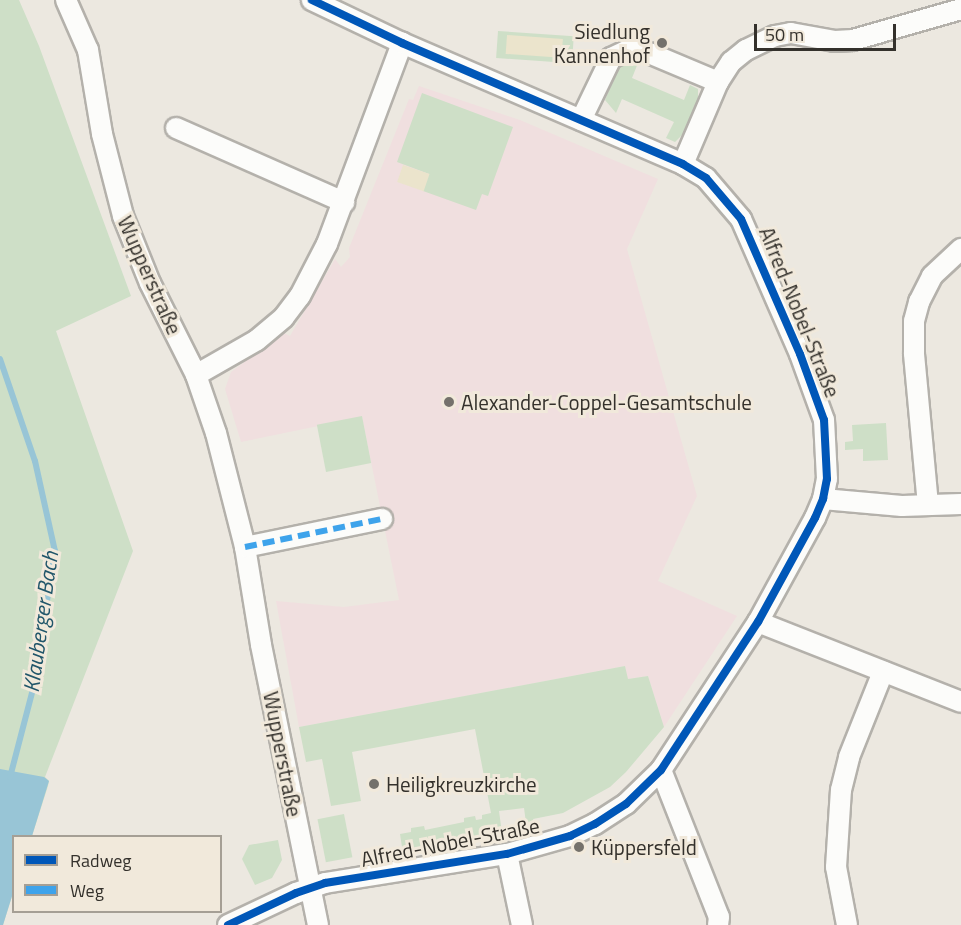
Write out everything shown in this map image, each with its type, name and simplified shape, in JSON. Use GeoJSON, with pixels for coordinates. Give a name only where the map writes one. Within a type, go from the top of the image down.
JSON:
{"type":"FeatureCollection","features":[{"type":"Feature","properties":{"kind":"street","name":"Wupperstraße"},"geometry":{"type":"LineString","coordinates":[[66,0],[88,50],[102,134],[123,216],[150,283],[196,375],[216,432],[244,547],[261,645],[318,925]]}},
{"type":"Feature","properties":{"kind":"street","name":"Alfred-Nobel-Straße"},"geometry":{"type":"LineString","coordinates":[[228,925],[311,887],[507,854],[570,836],[595,824],[638,794],[661,770],[758,622],[792,563],[823,499],[827,459],[824,420],[800,354],[741,219],[706,178],[683,164],[402,42],[312,0]]}},
{"type":"Feature","properties":{"kind":"street"},"geometry":{"type":"LineString","coordinates":[[683,164],[718,82],[737,55],[775,36],[791,33],[835,41],[853,40],[961,9]]}},
{"type":"Feature","properties":{"kind":"street"},"geometry":{"type":"LineString","coordinates":[[196,375],[242,350],[284,317],[315,272],[344,202],[402,42]]}},
{"type":"Feature","properties":{"kind":"street"},"geometry":{"type":"LineString","coordinates":[[581,120],[610,58],[630,49],[649,53],[718,82]]}},
{"type":"Feature","properties":{"kind":"street"},"geometry":{"type":"LineString","coordinates":[[176,128],[344,202]]}},
{"type":"Feature","properties":{"kind":"street"},"geometry":{"type":"LineString","coordinates":[[928,504],[914,353],[914,321],[919,302],[932,276],[961,249]]}},
{"type":"Feature","properties":{"kind":"street"},"geometry":{"type":"LineString","coordinates":[[823,499],[877,504],[961,504]]}},
{"type":"Feature","properties":{"kind":"street"},"geometry":{"type":"LineString","coordinates":[[244,547],[382,519]]}},
{"type":"Feature","properties":{"kind":"street"},"geometry":{"type":"LineString","coordinates":[[758,622],[961,702]]}},
{"type":"Feature","properties":{"kind":"street"},"geometry":{"type":"LineString","coordinates":[[847,925],[836,867],[841,790],[849,757],[883,672]]}},
{"type":"Feature","properties":{"kind":"street"},"geometry":{"type":"LineString","coordinates":[[661,770],[718,917],[718,925]]}},
{"type":"Feature","properties":{"kind":"street"},"geometry":{"type":"LineString","coordinates":[[507,854],[522,925]]}},
{"type":"Feature","properties":{"kind":"shaded area","name":"Alexander-Coppel-Gesamtschule"},"geometry":{"type":"Polygon","coordinates":[[[419,86],[520,120],[658,179],[627,249],[697,496],[658,581],[737,616],[664,727],[648,676],[627,679],[625,666],[299,727],[276,601],[344,607],[399,600],[362,417],[241,442],[225,389],[231,372],[284,333],[290,336],[335,259],[341,267],[350,257],[349,248],[409,99],[413,100],[419,86]]]}},
{"type":"Feature","properties":{"kind":"green space"},"geometry":{"type":"Polygon","coordinates":[[[0,0],[19,0],[39,46],[131,296],[56,331],[133,551],[45,777],[49,781],[48,786],[32,835],[12,835],[12,896],[3,925],[0,925],[0,0]]]}},
{"type":"Feature","properties":{"kind":"green space"},"geometry":{"type":"Polygon","coordinates":[[[498,31],[574,36],[572,63],[496,58],[498,31]]]}},
{"type":"Feature","properties":{"kind":"green space"},"geometry":{"type":"Polygon","coordinates":[[[638,63],[632,78],[684,100],[690,85],[698,89],[698,110],[690,127],[675,142],[666,138],[674,122],[622,99],[616,113],[605,100],[619,65],[638,63]]]}},
{"type":"Feature","properties":{"kind":"green space"},"geometry":{"type":"Polygon","coordinates":[[[422,93],[513,127],[488,196],[482,194],[476,210],[423,191],[429,174],[397,162],[422,93]]]}},
{"type":"Feature","properties":{"kind":"green space"},"geometry":{"type":"Polygon","coordinates":[[[362,416],[371,463],[326,472],[317,425],[362,416]]]}},
{"type":"Feature","properties":{"kind":"green space"},"geometry":{"type":"Polygon","coordinates":[[[886,423],[888,460],[863,461],[863,449],[845,450],[845,442],[853,441],[852,425],[886,423]]]}},
{"type":"Feature","properties":{"kind":"green space"},"geometry":{"type":"Polygon","coordinates":[[[625,666],[628,679],[648,676],[664,727],[626,772],[610,787],[563,813],[533,819],[534,822],[526,823],[524,808],[499,811],[502,833],[413,848],[402,847],[400,834],[411,832],[411,828],[424,826],[425,830],[464,822],[464,818],[475,816],[476,820],[482,819],[482,815],[491,813],[475,729],[352,752],[361,801],[331,806],[322,759],[306,762],[299,727],[625,666]]]}},
{"type":"Feature","properties":{"kind":"green space"},"geometry":{"type":"Polygon","coordinates":[[[344,814],[352,857],[326,862],[317,819],[344,814]]]}},
{"type":"Feature","properties":{"kind":"green space"},"geometry":{"type":"Polygon","coordinates":[[[278,840],[282,860],[272,878],[255,885],[242,859],[249,845],[278,840]]]}},
{"type":"Feature","properties":{"kind":"sand"},"geometry":{"type":"Polygon","coordinates":[[[507,35],[563,39],[562,58],[506,54],[507,35]]]}},
{"type":"Feature","properties":{"kind":"sand"},"geometry":{"type":"Polygon","coordinates":[[[403,165],[429,174],[424,191],[397,182],[403,165]]]}},
{"type":"Feature","properties":{"kind":"water"},"geometry":{"type":"Polygon","coordinates":[[[0,769],[44,777],[49,781],[32,835],[12,835],[12,896],[3,925],[0,925],[0,769]]]}},
{"type":"Feature","properties":{"kind":"waterway","name":"Klauberger Bach"},"geometry":{"type":"LineString","coordinates":[[0,359],[35,461],[55,551],[33,689],[10,777]]}},
{"type":"Feature","properties":{"kind":"marked path"},"geometry":{"type":"LineString","coordinates":[[245,547],[382,519]]}},
{"type":"Feature","properties":{"kind":"cycle path"},"geometry":{"type":"LineString","coordinates":[[228,925],[296,893],[325,883],[507,854],[570,836],[595,824],[626,804],[661,770],[758,622],[815,518],[823,499],[827,479],[824,420],[800,354],[741,219],[706,178],[683,164],[402,43],[312,0]]}},
{"type":"Feature","properties":{"kind":"place","name":"Siedlung Kannenhof"},"geometry":{"type":"Point","coordinates":[662,43]}},
{"type":"Feature","properties":{"kind":"place","name":"Alexander-Coppel-Gesamtschule"},"geometry":{"type":"Point","coordinates":[449,402]}},
{"type":"Feature","properties":{"kind":"place","name":"Heiligkreuzkirche"},"geometry":{"type":"Point","coordinates":[374,784]}},
{"type":"Feature","properties":{"kind":"place","name":"Küppersfeld"},"geometry":{"type":"Point","coordinates":[579,847]}}]}
